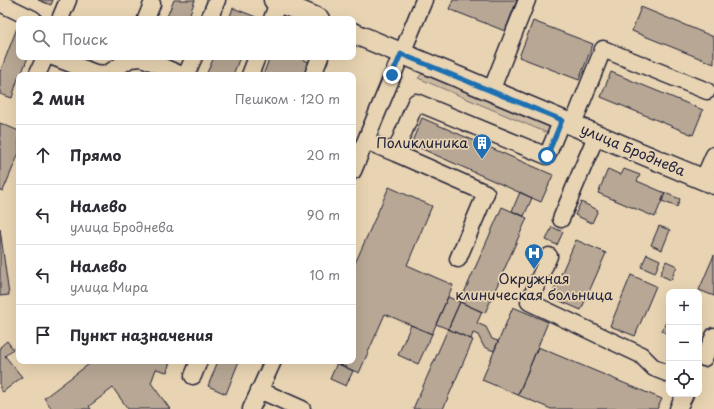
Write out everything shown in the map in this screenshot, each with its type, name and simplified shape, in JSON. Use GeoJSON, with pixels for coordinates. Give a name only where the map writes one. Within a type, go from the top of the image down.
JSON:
{"type":"FeatureCollection","features":[{"type":"Feature","properties":{"kind":"main road"},"geometry":{"type":"LineString","coordinates":[[275,7],[308,16]]}},
{"type":"Feature","properties":{"kind":"main road","name":"улица Броднева"},"geometry":{"type":"LineString","coordinates":[[356,34],[597,134],[708,182]]}},
{"type":"Feature","properties":{"kind":"street"},"geometry":{"type":"LineString","coordinates":[[61,16],[68,0]]}},
{"type":"Feature","properties":{"kind":"street"},"geometry":{"type":"LineString","coordinates":[[210,16],[217,0]]}},
{"type":"Feature","properties":{"kind":"street"},"geometry":{"type":"LineString","coordinates":[[356,155],[366,141],[424,0]]}},
{"type":"Feature","properties":{"kind":"street"},"geometry":{"type":"LineString","coordinates":[[491,91],[527,0]]}},
{"type":"Feature","properties":{"kind":"street"},"geometry":{"type":"LineString","coordinates":[[0,3],[27,16]]}},
{"type":"Feature","properties":{"kind":"street"},"geometry":{"type":"LineString","coordinates":[[147,16],[152,4]]}},
{"type":"Feature","properties":{"kind":"street"},"geometry":{"type":"LineString","coordinates":[[394,153],[416,102],[547,156],[568,122],[603,49],[707,91]]}},
{"type":"Feature","properties":{"kind":"street"},"geometry":{"type":"LineString","coordinates":[[38,72],[44,60]]}},
{"type":"Feature","properties":{"kind":"street"},"geometry":{"type":"LineString","coordinates":[[61,60],[92,72]]}},
{"type":"Feature","properties":{"kind":"street"},"geometry":{"type":"LineString","coordinates":[[110,72],[127,60]]}},
{"type":"Feature","properties":{"kind":"street"},"geometry":{"type":"LineString","coordinates":[[124,72],[129,60]]}},
{"type":"Feature","properties":{"kind":"street"},"geometry":{"type":"LineString","coordinates":[[147,60],[175,72]]}},
{"type":"Feature","properties":{"kind":"street"},"geometry":{"type":"LineString","coordinates":[[187,72],[193,60]]}},
{"type":"Feature","properties":{"kind":"street"},"geometry":{"type":"LineString","coordinates":[[251,72],[256,60]]}},
{"type":"Feature","properties":{"kind":"street"},"geometry":{"type":"LineString","coordinates":[[314,72],[319,60]]}},
{"type":"Feature","properties":{"kind":"street"},"geometry":{"type":"LineString","coordinates":[[561,219],[597,134]]}},
{"type":"Feature","properties":{"kind":"street"},"geometry":{"type":"LineString","coordinates":[[366,141],[486,193],[458,259]]}},
{"type":"Feature","properties":{"kind":"street"},"geometry":{"type":"LineString","coordinates":[[708,182],[714,154]]}},
{"type":"Feature","properties":{"kind":"street"},"geometry":{"type":"LineString","coordinates":[[549,256],[529,302],[642,355],[654,368],[666,373]]}},
{"type":"Feature","properties":{"kind":"street"},"geometry":{"type":"LineString","coordinates":[[704,358],[714,336]]}},
{"type":"Feature","properties":{"kind":"street"},"geometry":{"type":"LineString","coordinates":[[193,376],[198,364]]}},
{"type":"Feature","properties":{"kind":"street"},"geometry":{"type":"LineString","coordinates":[[251,409],[272,364]]}},
{"type":"Feature","properties":{"kind":"street"},"geometry":{"type":"LineString","coordinates":[[259,390],[300,408]]}},
{"type":"Feature","properties":{"kind":"street"},"geometry":{"type":"LineString","coordinates":[[678,409],[684,397]]}},
{"type":"Feature","properties":{"kind":"shaded area"},"geometry":{"type":"Polygon","coordinates":[[[422,74],[549,127],[552,129],[552,135],[418,78],[422,74]]]}},
{"type":"Feature","properties":{"kind":"building"},"geometry":{"type":"Polygon","coordinates":[[[38,0],[53,0],[51,5],[38,0]]]}},
{"type":"Feature","properties":{"kind":"building"},"geometry":{"type":"Polygon","coordinates":[[[174,0],[195,0],[189,16],[167,16],[174,0]]]}},
{"type":"Feature","properties":{"kind":"building"},"geometry":{"type":"Polygon","coordinates":[[[453,0],[517,0],[505,31],[449,9],[453,0]]]}},
{"type":"Feature","properties":{"kind":"building"},"geometry":{"type":"Polygon","coordinates":[[[641,7],[714,37],[714,64],[632,31],[641,7]]]}},
{"type":"Feature","properties":{"kind":"building"},"geometry":{"type":"Polygon","coordinates":[[[233,8],[253,16],[230,16],[233,8]]]}},
{"type":"Feature","properties":{"kind":"building"},"geometry":{"type":"Polygon","coordinates":[[[533,21],[593,44],[579,80],[519,57],[533,21]]]}},
{"type":"Feature","properties":{"kind":"building"},"geometry":{"type":"Polygon","coordinates":[[[16,31],[16,60],[27,60],[22,72],[16,72],[16,85],[12,98],[0,94],[0,72],[16,31]]]}},
{"type":"Feature","properties":{"kind":"building"},"geometry":{"type":"Polygon","coordinates":[[[213,60],[239,60],[234,72],[207,72],[213,60]]]}},
{"type":"Feature","properties":{"kind":"building"},"geometry":{"type":"Polygon","coordinates":[[[269,60],[304,60],[309,62],[305,72],[264,72],[269,60]]]}},
{"type":"Feature","properties":{"kind":"building"},"geometry":{"type":"Polygon","coordinates":[[[611,72],[703,110],[693,135],[601,97],[611,72]]]}},
{"type":"Feature","properties":{"kind":"building","name":"Поликлиника"},"geometry":{"type":"Polygon","coordinates":[[[422,118],[553,175],[541,202],[411,144],[422,118]]]}},
{"type":"Feature","properties":{"kind":"building"},"geometry":{"type":"Polygon","coordinates":[[[0,123],[16,130],[16,160],[3,191],[0,190],[0,123]]]}},
{"type":"Feature","properties":{"kind":"building"},"geometry":{"type":"Polygon","coordinates":[[[608,169],[621,175],[624,169],[640,175],[637,181],[665,193],[655,217],[598,193],[608,169]]]}},
{"type":"Feature","properties":{"kind":"building"},"geometry":{"type":"Polygon","coordinates":[[[389,187],[432,206],[407,265],[453,285],[432,334],[385,314],[359,373],[338,364],[356,364],[356,261],[389,187]]]}},
{"type":"Feature","properties":{"kind":"building"},"geometry":{"type":"Polygon","coordinates":[[[520,192],[532,198],[524,216],[512,211],[520,192]]]}},
{"type":"Feature","properties":{"kind":"building"},"geometry":{"type":"Polygon","coordinates":[[[665,193],[680,199],[677,207],[662,201],[665,193]]]}},
{"type":"Feature","properties":{"kind":"building"},"geometry":{"type":"Polygon","coordinates":[[[581,202],[598,210],[592,223],[575,215],[581,202]]]}},
{"type":"Feature","properties":{"kind":"building"},"geometry":{"type":"Polygon","coordinates":[[[502,207],[527,218],[485,313],[460,302],[502,207]]]}},
{"type":"Feature","properties":{"kind":"building"},"geometry":{"type":"Polygon","coordinates":[[[659,226],[670,230],[662,250],[651,245],[659,226]]]}},
{"type":"Feature","properties":{"kind":"building"},"geometry":{"type":"Polygon","coordinates":[[[552,227],[563,232],[557,245],[546,240],[552,227]]]}},
{"type":"Feature","properties":{"kind":"building"},"geometry":{"type":"Polygon","coordinates":[[[0,229],[9,295],[0,296],[0,229]]]}},
{"type":"Feature","properties":{"kind":"building"},"geometry":{"type":"Polygon","coordinates":[[[576,240],[606,253],[581,310],[551,297],[576,240]]]}},
{"type":"Feature","properties":{"kind":"building"},"geometry":{"type":"Polygon","coordinates":[[[647,254],[660,260],[655,273],[641,267],[647,254]]]}},
{"type":"Feature","properties":{"kind":"building"},"geometry":{"type":"Polygon","coordinates":[[[714,255],[714,296],[699,289],[714,255]]]}},
{"type":"Feature","properties":{"kind":"building"},"geometry":{"type":"Polygon","coordinates":[[[666,261],[677,266],[671,280],[660,275],[666,261]]]}},
{"type":"Feature","properties":{"kind":"building"},"geometry":{"type":"Polygon","coordinates":[[[631,275],[656,286],[635,336],[610,326],[631,275]]]}},
{"type":"Feature","properties":{"kind":"building"},"geometry":{"type":"Polygon","coordinates":[[[448,297],[460,302],[448,329],[436,324],[448,297]]]}},
{"type":"Feature","properties":{"kind":"building"},"geometry":{"type":"Polygon","coordinates":[[[460,302],[482,312],[477,323],[486,327],[492,339],[498,341],[494,351],[484,347],[478,335],[473,333],[471,339],[448,329],[460,302]]]}},
{"type":"Feature","properties":{"kind":"building"},"geometry":{"type":"Polygon","coordinates":[[[513,307],[548,322],[518,395],[482,380],[513,307]]]}},
{"type":"Feature","properties":{"kind":"building"},"geometry":{"type":"Polygon","coordinates":[[[666,322],[666,333],[662,331],[666,322]]]}},
{"type":"Feature","properties":{"kind":"building"},"geometry":{"type":"Polygon","coordinates":[[[411,325],[432,334],[418,364],[398,355],[411,325]]]}},
{"type":"Feature","properties":{"kind":"building"},"geometry":{"type":"Polygon","coordinates":[[[448,329],[473,340],[443,409],[413,409],[448,329]]]}},
{"type":"Feature","properties":{"kind":"building"},"geometry":{"type":"Polygon","coordinates":[[[7,341],[13,349],[5,356],[22,377],[3,392],[0,389],[0,347],[7,341]]]}},
{"type":"Feature","properties":{"kind":"building"},"geometry":{"type":"Polygon","coordinates":[[[538,347],[662,399],[657,409],[551,409],[518,395],[538,347]]]}},
{"type":"Feature","properties":{"kind":"building"},"geometry":{"type":"Polygon","coordinates":[[[89,364],[169,364],[167,372],[156,369],[151,383],[170,409],[128,409],[113,388],[89,406],[91,409],[52,409],[44,398],[89,364]]]}},
{"type":"Feature","properties":{"kind":"building"},"geometry":{"type":"Polygon","coordinates":[[[217,364],[238,364],[226,394],[208,386],[217,364]]]}},
{"type":"Feature","properties":{"kind":"building"},"geometry":{"type":"Polygon","coordinates":[[[337,364],[353,371],[346,386],[330,379],[337,364]]]}},
{"type":"Feature","properties":{"kind":"place","name":"Поликлиника"},"geometry":{"type":"Point","coordinates":[482,160]}},
{"type":"Feature","properties":{"kind":"place","name":"Окружная клиническая больница"},"geometry":{"type":"Point","coordinates":[534,270]}},
{"type":"Feature","properties":{"kind":"route"},"geometry":{"type":"LineString","coordinates":[[392,75],[401,54],[562,120],[547,156]]}}]}
